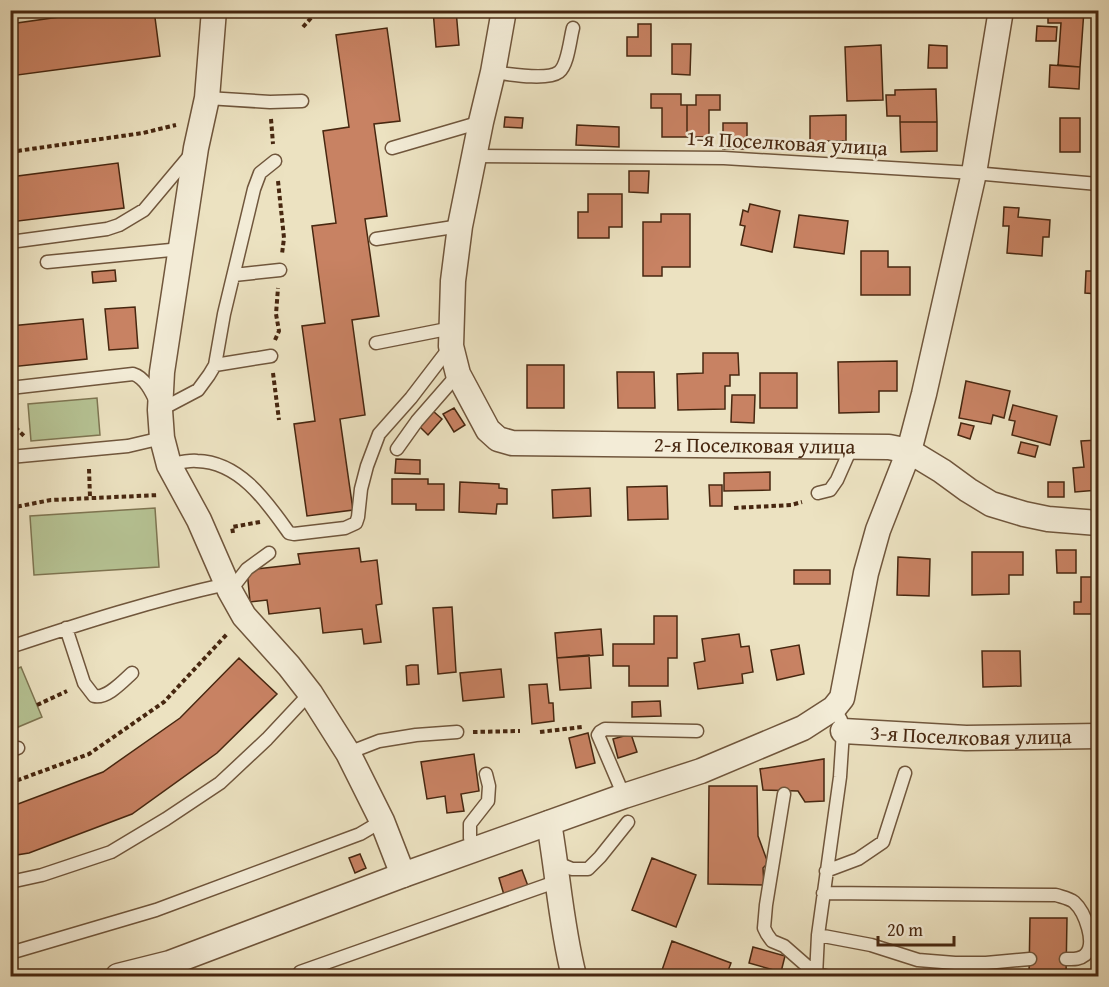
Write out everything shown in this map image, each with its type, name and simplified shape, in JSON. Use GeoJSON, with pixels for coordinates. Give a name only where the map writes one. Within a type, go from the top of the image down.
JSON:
{"type":"FeatureCollection","features":[{"type":"Feature","properties":{"kind":"street"},"geometry":{"type":"LineString","coordinates":[[214,10],[205,108],[196,148],[162,372],[160,411],[162,438],[169,465],[199,520],[244,616],[310,693],[348,753],[382,821],[403,875]]}},
{"type":"Feature","properties":{"kind":"street","name":"2-я Поселковая улица"},"geometry":{"type":"LineString","coordinates":[[504,10],[460,226],[453,281],[451,337],[458,374],[488,429],[498,439],[512,443],[889,447],[909,451],[991,504],[1048,519],[1098,524]]}},
{"type":"Feature","properties":{"kind":"street"},"geometry":{"type":"LineString","coordinates":[[117,976],[170,963],[403,875],[700,771],[803,728],[834,708],[842,698],[866,573],[878,530],[909,451],[924,394],[974,173],[1001,10]]}},
{"type":"Feature","properties":{"kind":"street","name":"3-я Поселковая улица"},"geometry":{"type":"LineString","coordinates":[[843,731],[966,738],[1098,736]]}},
{"type":"Feature","properties":{"kind":"street"},"geometry":{"type":"LineString","coordinates":[[549,823],[569,958],[574,976]]}},
{"type":"Feature","properties":{"kind":"lane"},"geometry":{"type":"LineString","coordinates":[[493,72],[547,77],[559,72],[565,62],[573,28]]}},
{"type":"Feature","properties":{"kind":"lane"},"geometry":{"type":"LineString","coordinates":[[205,108],[302,101]]}},
{"type":"Feature","properties":{"kind":"lane"},"geometry":{"type":"LineString","coordinates":[[392,148],[481,122]]}},
{"type":"Feature","properties":{"kind":"lane"},"geometry":{"type":"LineString","coordinates":[[10,242],[107,229],[119,225],[144,210],[196,148]]}},
{"type":"Feature","properties":{"kind":"lane","name":"1-я Поселковая улица"},"geometry":{"type":"LineString","coordinates":[[474,156],[724,158],[974,173],[1098,184]]}},
{"type":"Feature","properties":{"kind":"lane"},"geometry":{"type":"LineString","coordinates":[[10,388],[133,374],[139,375],[144,380],[160,411],[198,390],[214,365],[254,189],[260,173],[275,161]]}},
{"type":"Feature","properties":{"kind":"lane"},"geometry":{"type":"LineString","coordinates":[[375,239],[460,226]]}},
{"type":"Feature","properties":{"kind":"lane"},"geometry":{"type":"LineString","coordinates":[[47,262],[181,249]]}},
{"type":"Feature","properties":{"kind":"lane"},"geometry":{"type":"LineString","coordinates":[[234,275],[280,270]]}},
{"type":"Feature","properties":{"kind":"lane"},"geometry":{"type":"LineString","coordinates":[[375,343],[451,337]]}},
{"type":"Feature","properties":{"kind":"lane"},"geometry":{"type":"LineString","coordinates":[[169,465],[194,460],[208,462],[230,471],[250,484],[289,533],[345,528],[356,524],[361,489],[379,434],[411,398],[451,337]]}},
{"type":"Feature","properties":{"kind":"lane"},"geometry":{"type":"LineString","coordinates":[[214,365],[271,356]]}},
{"type":"Feature","properties":{"kind":"lane"},"geometry":{"type":"LineString","coordinates":[[397,449],[458,374]]}},
{"type":"Feature","properties":{"kind":"lane"},"geometry":{"type":"LineString","coordinates":[[10,457],[128,446],[162,438]]}},
{"type":"Feature","properties":{"kind":"lane"},"geometry":{"type":"LineString","coordinates":[[818,493],[830,490],[852,446]]}},
{"type":"Feature","properties":{"kind":"lane"},"geometry":{"type":"LineString","coordinates":[[10,647],[186,593],[229,587],[247,569],[269,553]]}},
{"type":"Feature","properties":{"kind":"lane"},"geometry":{"type":"LineString","coordinates":[[66,628],[84,683],[91,693],[98,697],[112,690],[132,673]]}},
{"type":"Feature","properties":{"kind":"lane"},"geometry":{"type":"LineString","coordinates":[[10,882],[42,875],[111,852],[166,819],[220,783],[267,739],[310,693]]}},
{"type":"Feature","properties":{"kind":"lane"},"geometry":{"type":"LineString","coordinates":[[819,976],[818,935],[840,777],[843,731],[841,720],[834,708]]}},
{"type":"Feature","properties":{"kind":"lane"},"geometry":{"type":"LineString","coordinates":[[624,796],[598,735],[600,732],[605,729],[697,731]]}},
{"type":"Feature","properties":{"kind":"lane"},"geometry":{"type":"LineString","coordinates":[[348,753],[379,741],[457,732]]}},
{"type":"Feature","properties":{"kind":"lane"},"geometry":{"type":"LineString","coordinates":[[826,871],[858,859],[883,842],[906,773]]}},
{"type":"Feature","properties":{"kind":"lane"},"geometry":{"type":"LineString","coordinates":[[475,849],[470,838],[470,824],[488,801],[489,786],[486,774]]}},
{"type":"Feature","properties":{"kind":"lane"},"geometry":{"type":"LineString","coordinates":[[784,794],[764,927],[772,941],[784,946],[819,976]]}},
{"type":"Feature","properties":{"kind":"lane"},"geometry":{"type":"LineString","coordinates":[[10,953],[156,910],[360,834],[382,821]]}},
{"type":"Feature","properties":{"kind":"lane"},"geometry":{"type":"LineString","coordinates":[[300,972],[557,871],[588,869],[628,822]]}},
{"type":"Feature","properties":{"kind":"lane"},"geometry":{"type":"LineString","coordinates":[[823,893],[1056,895],[1068,898],[1076,903],[1089,928],[1090,945],[1083,957],[1066,959]]}},
{"type":"Feature","properties":{"kind":"lane"},"geometry":{"type":"LineString","coordinates":[[818,935],[871,945],[918,960],[986,963],[1030,959]]}},
{"type":"Feature","properties":{"kind":"path"},"geometry":{"type":"LineString","coordinates":[[303,27],[311,18],[325,10]]}},
{"type":"Feature","properties":{"kind":"path"},"geometry":{"type":"LineString","coordinates":[[10,152],[143,133],[205,108]]}},
{"type":"Feature","properties":{"kind":"path"},"geometry":{"type":"LineString","coordinates":[[270,111],[272,139]]}},
{"type":"Feature","properties":{"kind":"path"},"geometry":{"type":"LineString","coordinates":[[282,208],[284,238]]}},
{"type":"Feature","properties":{"kind":"path"},"geometry":{"type":"LineString","coordinates":[[276,314],[279,331]]}},
{"type":"Feature","properties":{"kind":"path"},"geometry":{"type":"LineString","coordinates":[[274,388],[279,420]]}},
{"type":"Feature","properties":{"kind":"path"},"geometry":{"type":"LineString","coordinates":[[89,450],[90,497]]}},
{"type":"Feature","properties":{"kind":"path"},"geometry":{"type":"LineString","coordinates":[[734,508],[791,505],[812,498],[818,493]]}},
{"type":"Feature","properties":{"kind":"path"},"geometry":{"type":"LineString","coordinates":[[10,508],[51,500],[184,494]]}},
{"type":"Feature","properties":{"kind":"path"},"geometry":{"type":"LineString","coordinates":[[234,536],[232,527],[279,518]]}},
{"type":"Feature","properties":{"kind":"path"},"geometry":{"type":"LineString","coordinates":[[10,783],[89,754],[164,702],[211,650]]}},
{"type":"Feature","properties":{"kind":"path"},"geometry":{"type":"LineString","coordinates":[[37,705],[84,683]]}},
{"type":"Feature","properties":{"kind":"path"},"geometry":{"type":"LineString","coordinates":[[540,732],[589,727],[600,732]]}},
{"type":"Feature","properties":{"kind":"path"},"geometry":{"type":"LineString","coordinates":[[457,732],[520,731]]}},
{"type":"Feature","properties":{"kind":"green space"},"geometry":{"type":"Polygon","coordinates":[[[97,398],[100,435],[31,441],[28,404],[97,398]]]}},
{"type":"Feature","properties":{"kind":"green space"},"geometry":{"type":"Polygon","coordinates":[[[155,508],[159,567],[34,575],[30,516],[155,508]]]}},
{"type":"Feature","properties":{"kind":"green space"},"geometry":{"type":"Polygon","coordinates":[[[21,667],[42,717],[11,730],[11,671],[21,667]]]}},
{"type":"Feature","properties":{"kind":"building"},"geometry":{"type":"Polygon","coordinates":[[[109,10],[154,10],[160,56],[10,76],[10,24],[109,10]]]}},
{"type":"Feature","properties":{"kind":"building"},"geometry":{"type":"Polygon","coordinates":[[[433,10],[456,10],[459,45],[436,47],[433,10]]]}},
{"type":"Feature","properties":{"kind":"building"},"geometry":{"type":"Polygon","coordinates":[[[1048,10],[1084,10],[1080,67],[1058,65],[1061,23],[1048,23],[1048,10]]]}},
{"type":"Feature","properties":{"kind":"building"},"geometry":{"type":"Polygon","coordinates":[[[638,24],[651,24],[651,56],[627,56],[627,37],[638,37],[638,24]]]}},
{"type":"Feature","properties":{"kind":"building"},"geometry":{"type":"Polygon","coordinates":[[[1037,26],[1057,27],[1056,41],[1036,41],[1037,26]]]}},
{"type":"Feature","properties":{"kind":"building"},"geometry":{"type":"Polygon","coordinates":[[[387,28],[400,121],[374,124],[387,216],[365,219],[379,316],[352,320],[365,415],[340,419],[353,510],[307,516],[294,424],[315,421],[302,326],[325,323],[312,226],[336,223],[323,131],[349,127],[336,35],[387,28]]]}},
{"type":"Feature","properties":{"kind":"building"},"geometry":{"type":"Polygon","coordinates":[[[672,44],[691,44],[690,75],[672,74],[672,44]]]}},
{"type":"Feature","properties":{"kind":"building"},"geometry":{"type":"Polygon","coordinates":[[[881,45],[883,100],[847,101],[845,47],[881,45]]]}},
{"type":"Feature","properties":{"kind":"building"},"geometry":{"type":"Polygon","coordinates":[[[929,45],[947,46],[947,68],[928,68],[929,45]]]}},
{"type":"Feature","properties":{"kind":"building"},"geometry":{"type":"Polygon","coordinates":[[[1050,65],[1080,67],[1079,89],[1049,87],[1050,65]]]}},
{"type":"Feature","properties":{"kind":"building"},"geometry":{"type":"Polygon","coordinates":[[[936,89],[937,122],[900,122],[900,116],[887,116],[886,95],[895,95],[895,90],[936,89]]]}},
{"type":"Feature","properties":{"kind":"building"},"geometry":{"type":"Polygon","coordinates":[[[651,94],[681,94],[681,105],[687,105],[687,137],[662,137],[662,108],[651,108],[651,94]]]}},
{"type":"Feature","properties":{"kind":"building"},"geometry":{"type":"Polygon","coordinates":[[[696,95],[720,95],[720,110],[709,110],[709,137],[687,137],[687,105],[696,105],[696,95]]]}},
{"type":"Feature","properties":{"kind":"building"},"geometry":{"type":"Polygon","coordinates":[[[846,115],[846,141],[810,144],[810,116],[846,115]]]}},
{"type":"Feature","properties":{"kind":"building"},"geometry":{"type":"Polygon","coordinates":[[[505,117],[523,118],[522,128],[504,127],[505,117]]]}},
{"type":"Feature","properties":{"kind":"building"},"geometry":{"type":"Polygon","coordinates":[[[1060,118],[1080,118],[1080,152],[1060,152],[1060,118]]]}},
{"type":"Feature","properties":{"kind":"building"},"geometry":{"type":"Polygon","coordinates":[[[900,122],[937,122],[937,151],[901,152],[900,122]]]}},
{"type":"Feature","properties":{"kind":"building"},"geometry":{"type":"Polygon","coordinates":[[[723,123],[747,123],[747,149],[723,149],[723,123]]]}},
{"type":"Feature","properties":{"kind":"building"},"geometry":{"type":"Polygon","coordinates":[[[577,125],[619,127],[619,147],[576,145],[577,125]]]}},
{"type":"Feature","properties":{"kind":"building"},"geometry":{"type":"Polygon","coordinates":[[[118,163],[124,208],[10,222],[10,177],[118,163]]]}},
{"type":"Feature","properties":{"kind":"building"},"geometry":{"type":"Polygon","coordinates":[[[629,171],[649,171],[648,193],[629,192],[629,171]]]}},
{"type":"Feature","properties":{"kind":"building"},"geometry":{"type":"Polygon","coordinates":[[[588,194],[622,194],[622,227],[609,227],[609,238],[578,238],[578,212],[588,212],[588,194]]]}},
{"type":"Feature","properties":{"kind":"building"},"geometry":{"type":"Polygon","coordinates":[[[750,204],[780,211],[772,252],[741,245],[745,226],[740,225],[743,210],[748,212],[750,204]]]}},
{"type":"Feature","properties":{"kind":"building"},"geometry":{"type":"Polygon","coordinates":[[[1004,207],[1019,208],[1018,217],[1050,220],[1049,237],[1043,237],[1042,256],[1007,253],[1009,226],[1003,226],[1004,207]]]}},
{"type":"Feature","properties":{"kind":"building"},"geometry":{"type":"Polygon","coordinates":[[[661,214],[690,214],[690,267],[662,267],[662,276],[643,276],[643,222],[661,222],[661,214]]]}},
{"type":"Feature","properties":{"kind":"building"},"geometry":{"type":"Polygon","coordinates":[[[799,215],[848,221],[844,254],[794,247],[799,215]]]}},
{"type":"Feature","properties":{"kind":"building"},"geometry":{"type":"Polygon","coordinates":[[[861,251],[888,251],[888,267],[910,267],[910,295],[861,295],[861,251]]]}},
{"type":"Feature","properties":{"kind":"building"},"geometry":{"type":"Polygon","coordinates":[[[115,270],[116,281],[93,283],[92,272],[115,270]]]}},
{"type":"Feature","properties":{"kind":"building"},"geometry":{"type":"Polygon","coordinates":[[[1086,271],[1098,271],[1098,294],[1085,293],[1086,271]]]}},
{"type":"Feature","properties":{"kind":"building"},"geometry":{"type":"Polygon","coordinates":[[[135,307],[138,348],[109,350],[105,309],[135,307]]]}},
{"type":"Feature","properties":{"kind":"building"},"geometry":{"type":"Polygon","coordinates":[[[83,319],[87,359],[10,367],[10,326],[83,319]]]}},
{"type":"Feature","properties":{"kind":"building"},"geometry":{"type":"Polygon","coordinates":[[[703,353],[738,353],[739,375],[730,375],[730,386],[725,386],[725,409],[678,410],[677,374],[703,373],[703,353]]]}},
{"type":"Feature","properties":{"kind":"building"},"geometry":{"type":"Polygon","coordinates":[[[897,361],[897,391],[879,391],[879,412],[839,413],[838,362],[897,361]]]}},
{"type":"Feature","properties":{"kind":"building"},"geometry":{"type":"Polygon","coordinates":[[[527,365],[564,365],[564,408],[527,408],[527,365]]]}},
{"type":"Feature","properties":{"kind":"building"},"geometry":{"type":"Polygon","coordinates":[[[617,372],[654,372],[655,408],[618,408],[617,372]]]}},
{"type":"Feature","properties":{"kind":"building"},"geometry":{"type":"Polygon","coordinates":[[[760,373],[797,373],[797,408],[760,408],[760,373]]]}},
{"type":"Feature","properties":{"kind":"building"},"geometry":{"type":"Polygon","coordinates":[[[966,381],[1010,391],[1004,418],[993,415],[991,424],[959,418],[966,381]]]}},
{"type":"Feature","properties":{"kind":"building"},"geometry":{"type":"Polygon","coordinates":[[[732,395],[755,395],[754,423],[731,422],[732,395]]]}},
{"type":"Feature","properties":{"kind":"building"},"geometry":{"type":"Polygon","coordinates":[[[1013,405],[1057,416],[1050,445],[1012,435],[1015,421],[1009,420],[1013,405]]]}},
{"type":"Feature","properties":{"kind":"building"},"geometry":{"type":"Polygon","coordinates":[[[454,408],[465,425],[454,432],[443,414],[454,408]]]}},
{"type":"Feature","properties":{"kind":"building"},"geometry":{"type":"Polygon","coordinates":[[[433,411],[442,419],[428,435],[419,426],[433,411]]]}},
{"type":"Feature","properties":{"kind":"building"},"geometry":{"type":"Polygon","coordinates":[[[961,423],[974,426],[970,439],[958,435],[961,423]]]}},
{"type":"Feature","properties":{"kind":"building"},"geometry":{"type":"Polygon","coordinates":[[[1098,440],[1098,490],[1075,492],[1073,468],[1084,467],[1081,441],[1098,440]]]}},
{"type":"Feature","properties":{"kind":"building"},"geometry":{"type":"Polygon","coordinates":[[[1021,442],[1038,446],[1035,457],[1018,453],[1021,442]]]}},
{"type":"Feature","properties":{"kind":"building"},"geometry":{"type":"Polygon","coordinates":[[[396,459],[420,460],[420,474],[395,473],[396,459]]]}},
{"type":"Feature","properties":{"kind":"building"},"geometry":{"type":"Polygon","coordinates":[[[770,472],[770,490],[724,491],[724,473],[770,472]]]}},
{"type":"Feature","properties":{"kind":"building"},"geometry":{"type":"Polygon","coordinates":[[[392,479],[428,479],[428,484],[444,484],[444,510],[416,510],[416,504],[392,504],[392,479]]]}},
{"type":"Feature","properties":{"kind":"building"},"geometry":{"type":"Polygon","coordinates":[[[460,482],[499,484],[499,488],[507,489],[507,504],[497,504],[496,514],[459,512],[460,482]]]}},
{"type":"Feature","properties":{"kind":"building"},"geometry":{"type":"Polygon","coordinates":[[[1048,482],[1064,482],[1064,497],[1048,497],[1048,482]]]}},
{"type":"Feature","properties":{"kind":"building"},"geometry":{"type":"Polygon","coordinates":[[[709,485],[722,485],[722,506],[710,506],[709,485]]]}},
{"type":"Feature","properties":{"kind":"building"},"geometry":{"type":"Polygon","coordinates":[[[667,486],[668,519],[628,520],[627,487],[667,486]]]}},
{"type":"Feature","properties":{"kind":"building"},"geometry":{"type":"Polygon","coordinates":[[[590,488],[591,516],[553,518],[552,490],[590,488]]]}},
{"type":"Feature","properties":{"kind":"building"},"geometry":{"type":"Polygon","coordinates":[[[359,548],[361,562],[377,560],[382,604],[376,605],[381,642],[364,644],[362,629],[323,633],[320,608],[269,614],[267,600],[250,602],[247,570],[300,564],[298,554],[359,548]]]}},
{"type":"Feature","properties":{"kind":"building"},"geometry":{"type":"Polygon","coordinates":[[[1056,550],[1076,550],[1076,573],[1057,573],[1056,550]]]}},
{"type":"Feature","properties":{"kind":"building"},"geometry":{"type":"Polygon","coordinates":[[[972,552],[1023,552],[1023,575],[1009,575],[1009,594],[972,595],[972,552]]]}},
{"type":"Feature","properties":{"kind":"building"},"geometry":{"type":"Polygon","coordinates":[[[898,557],[930,559],[929,596],[897,595],[898,557]]]}},
{"type":"Feature","properties":{"kind":"building"},"geometry":{"type":"Polygon","coordinates":[[[15,558],[17,582],[10,583],[10,559],[15,558]]]}},
{"type":"Feature","properties":{"kind":"building"},"geometry":{"type":"Polygon","coordinates":[[[794,570],[830,570],[830,584],[794,584],[794,570]]]}},
{"type":"Feature","properties":{"kind":"building"},"geometry":{"type":"Polygon","coordinates":[[[1081,577],[1098,577],[1098,614],[1074,614],[1074,602],[1081,602],[1081,577]]]}},
{"type":"Feature","properties":{"kind":"building"},"geometry":{"type":"Polygon","coordinates":[[[452,607],[456,672],[438,674],[433,608],[452,607]]]}},
{"type":"Feature","properties":{"kind":"building"},"geometry":{"type":"Polygon","coordinates":[[[654,616],[677,616],[677,658],[668,658],[668,686],[629,686],[629,666],[613,666],[613,644],[654,644],[654,616]]]}},
{"type":"Feature","properties":{"kind":"building"},"geometry":{"type":"Polygon","coordinates":[[[601,629],[603,655],[557,658],[555,633],[601,629]]]}},
{"type":"Feature","properties":{"kind":"building"},"geometry":{"type":"Polygon","coordinates":[[[739,634],[741,647],[749,646],[753,672],[742,674],[743,683],[698,689],[694,663],[705,661],[702,639],[739,634]]]}},
{"type":"Feature","properties":{"kind":"building"},"geometry":{"type":"Polygon","coordinates":[[[799,645],[804,674],[777,680],[771,650],[799,645]]]}},
{"type":"Feature","properties":{"kind":"building"},"geometry":{"type":"Polygon","coordinates":[[[982,651],[1020,651],[1021,686],[983,687],[982,651]]]}},
{"type":"Feature","properties":{"kind":"building"},"geometry":{"type":"Polygon","coordinates":[[[589,655],[591,688],[560,690],[557,658],[589,655]]]}},
{"type":"Feature","properties":{"kind":"building"},"geometry":{"type":"Polygon","coordinates":[[[239,658],[277,694],[217,753],[132,814],[29,853],[10,856],[10,805],[103,772],[180,718],[239,658]]]}},
{"type":"Feature","properties":{"kind":"building"},"geometry":{"type":"Polygon","coordinates":[[[418,665],[419,684],[407,685],[406,666],[418,665]]]}},
{"type":"Feature","properties":{"kind":"building"},"geometry":{"type":"Polygon","coordinates":[[[501,669],[504,697],[463,701],[460,673],[501,669]]]}},
{"type":"Feature","properties":{"kind":"building"},"geometry":{"type":"Polygon","coordinates":[[[547,684],[549,703],[553,703],[554,721],[532,724],[529,685],[547,684]]]}},
{"type":"Feature","properties":{"kind":"building"},"geometry":{"type":"Polygon","coordinates":[[[660,701],[661,716],[632,717],[632,702],[660,701]]]}},
{"type":"Feature","properties":{"kind":"building"},"geometry":{"type":"Polygon","coordinates":[[[588,733],[595,763],[576,768],[569,738],[588,733]]]}},
{"type":"Feature","properties":{"kind":"building"},"geometry":{"type":"Polygon","coordinates":[[[631,734],[637,752],[618,758],[613,739],[631,734]]]}},
{"type":"Feature","properties":{"kind":"building"},"geometry":{"type":"Polygon","coordinates":[[[474,754],[479,791],[461,794],[464,811],[447,813],[445,796],[427,799],[421,762],[474,754]]]}},
{"type":"Feature","properties":{"kind":"building"},"geometry":{"type":"Polygon","coordinates":[[[824,759],[824,801],[805,802],[798,791],[763,790],[760,769],[824,759]]]}},
{"type":"Feature","properties":{"kind":"building"},"geometry":{"type":"Polygon","coordinates":[[[709,786],[757,786],[758,836],[768,863],[763,868],[764,885],[708,884],[709,786]]]}},
{"type":"Feature","properties":{"kind":"building"},"geometry":{"type":"Polygon","coordinates":[[[360,854],[366,868],[355,873],[349,858],[360,854]]]}},
{"type":"Feature","properties":{"kind":"building"},"geometry":{"type":"Polygon","coordinates":[[[652,858],[696,875],[676,927],[632,910],[652,858]]]}},
{"type":"Feature","properties":{"kind":"building"},"geometry":{"type":"Polygon","coordinates":[[[522,870],[528,886],[504,895],[499,878],[522,870]]]}},
{"type":"Feature","properties":{"kind":"building"},"geometry":{"type":"Polygon","coordinates":[[[1030,918],[1067,918],[1066,976],[1029,976],[1030,918]]]}},
{"type":"Feature","properties":{"kind":"building"},"geometry":{"type":"Polygon","coordinates":[[[672,941],[731,963],[726,976],[660,976],[672,941]]]}},
{"type":"Feature","properties":{"kind":"building"},"geometry":{"type":"Polygon","coordinates":[[[753,947],[785,956],[781,972],[749,963],[753,947]]]}}]}
